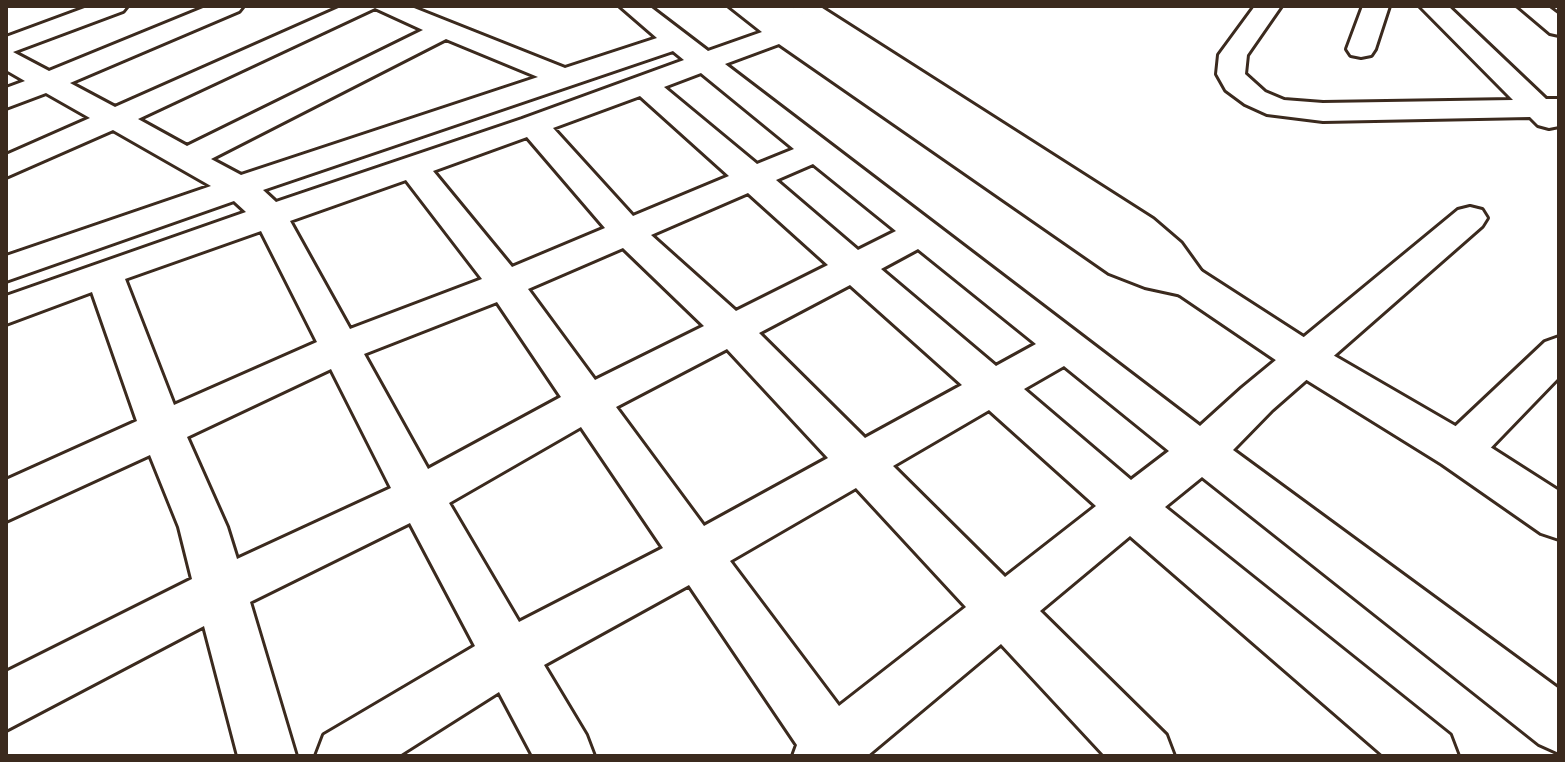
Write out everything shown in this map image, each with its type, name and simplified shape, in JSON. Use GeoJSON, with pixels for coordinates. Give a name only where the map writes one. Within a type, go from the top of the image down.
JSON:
{"type":"FeatureCollection","features":[{"type":"Feature","properties":{"kind":"street"},"geometry":{"type":"LineString","coordinates":[[6,46],[114,6]]}},
{"type":"Feature","properties":{"kind":"street"},"geometry":{"type":"LineString","coordinates":[[6,99],[230,6]]}},
{"type":"Feature","properties":{"kind":"street"},"geometry":{"type":"LineString","coordinates":[[6,167],[364,6]]}},
{"type":"Feature","properties":{"kind":"street"},"geometry":{"type":"LineString","coordinates":[[386,6],[566,78]]}},
{"type":"Feature","properties":{"kind":"street"},"geometry":{"type":"LineString","coordinates":[[633,6],[1066,346],[1208,446],[1559,724]]}},
{"type":"Feature","properties":{"kind":"street"},"geometry":{"type":"LineString","coordinates":[[742,6],[770,28],[1122,265],[1145,275],[1191,284]]}},
{"type":"Feature","properties":{"kind":"street"},"geometry":{"type":"LineString","coordinates":[[802,6],[1141,227],[1168,251],[1191,284]]}},
{"type":"Feature","properties":{"kind":"street"},"geometry":{"type":"LineString","coordinates":[[1268,6],[1233,55],[1231,74],[1236,84],[1255,98],[1278,108],[1323,112],[1552,115]]}},
{"type":"Feature","properties":{"kind":"street"},"geometry":{"type":"LineString","coordinates":[[1361,49],[1376,6]]}},
{"type":"Feature","properties":{"kind":"street"},"geometry":{"type":"LineString","coordinates":[[1433,6],[1552,115]]}},
{"type":"Feature","properties":{"kind":"street"},"geometry":{"type":"LineString","coordinates":[[1531,6],[1559,27]]}},
{"type":"Feature","properties":{"kind":"street"},"geometry":{"type":"LineString","coordinates":[[6,269],[256,202],[412,166],[645,85],[698,55],[770,28]]}},
{"type":"Feature","properties":{"kind":"street"},"geometry":{"type":"LineString","coordinates":[[770,28],[1138,249],[1304,358],[1459,451],[1559,518]]}},
{"type":"Feature","properties":{"kind":"street"},"geometry":{"type":"LineString","coordinates":[[186,159],[446,29]]}},
{"type":"Feature","properties":{"kind":"street"},"geometry":{"type":"LineString","coordinates":[[6,311],[104,273],[256,202],[383,137],[566,78],[698,55]]}},
{"type":"Feature","properties":{"kind":"street"},"geometry":{"type":"LineString","coordinates":[[6,59],[186,159],[256,202],[565,756]]}},
{"type":"Feature","properties":{"kind":"street"},"geometry":{"type":"LineString","coordinates":[[645,85],[1130,507],[1429,756]]}},
{"type":"Feature","properties":{"kind":"street"},"geometry":{"type":"LineString","coordinates":[[533,125],[628,233],[731,329],[1145,756]]}},
{"type":"Feature","properties":{"kind":"street"},"geometry":{"type":"LineString","coordinates":[[6,501],[163,432],[340,348],[504,285],[816,151]]}},
{"type":"Feature","properties":{"kind":"street"},"geometry":{"type":"LineString","coordinates":[[412,166],[589,402],[697,555],[827,752],[1208,446],[1304,358],[1470,218]]}},
{"type":"Feature","properties":{"kind":"street"},"geometry":{"type":"LineString","coordinates":[[6,702],[220,591],[420,496],[589,402],[921,233]]}},
{"type":"Feature","properties":{"kind":"street"},"geometry":{"type":"LineString","coordinates":[[104,273],[163,432],[203,527],[267,756]]}},
{"type":"Feature","properties":{"kind":"street"},"geometry":{"type":"LineString","coordinates":[[345,756],[509,655],[697,555],[1066,346]]}},
{"type":"Feature","properties":{"kind":"street"},"geometry":{"type":"LineString","coordinates":[[1459,451],[1559,352]]}}]}
